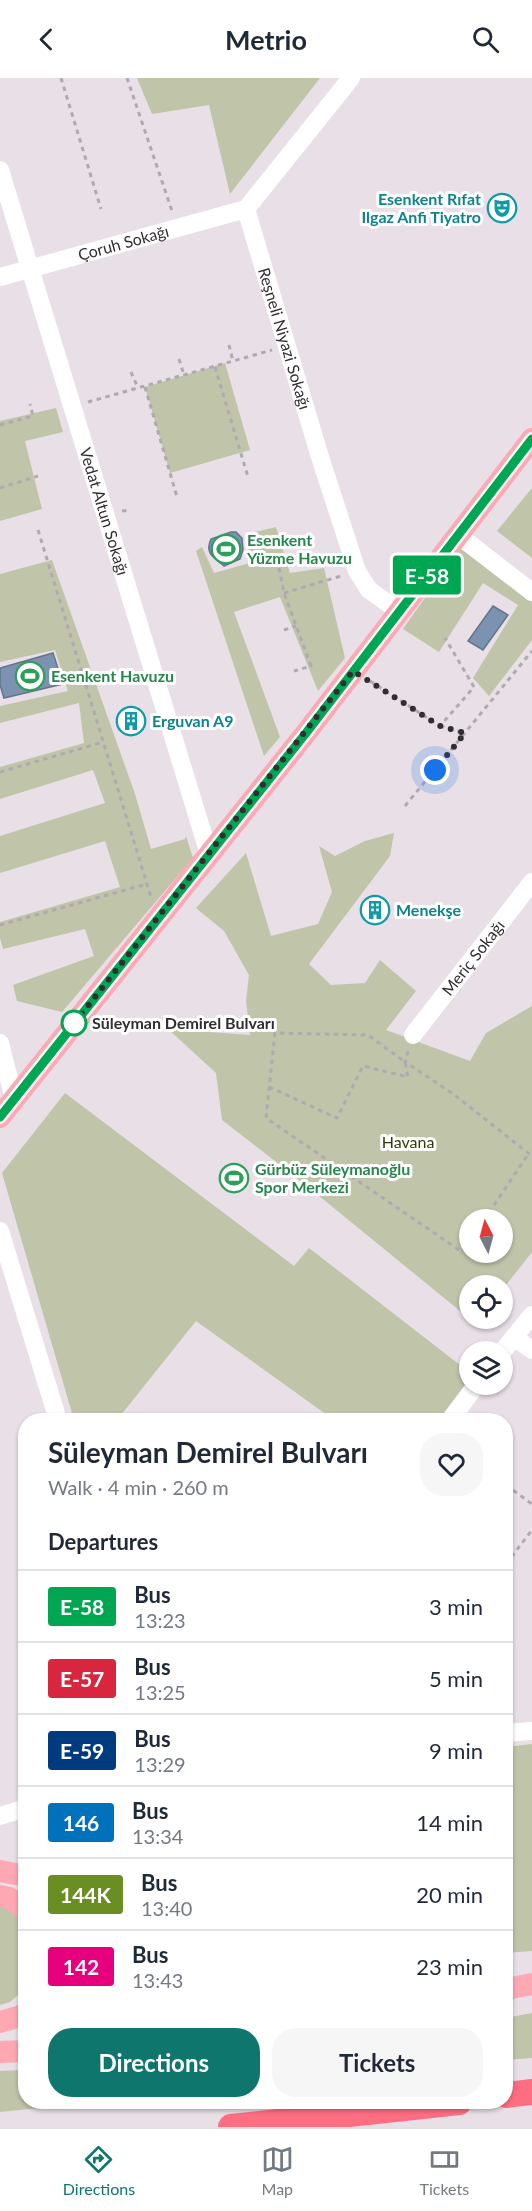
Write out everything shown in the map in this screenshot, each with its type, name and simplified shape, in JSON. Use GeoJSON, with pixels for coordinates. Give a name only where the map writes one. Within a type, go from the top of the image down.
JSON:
{"type":"FeatureCollection","features":[{"type":"Feature","properties":{"kind":"highway"},"geometry":{"type":"LineString","coordinates":[[513,2094],[532,2092]]}},
{"type":"Feature","properties":{"kind":"highway"},"geometry":{"type":"LineString","coordinates":[[231,2127],[395,2109]]}},
{"type":"Feature","properties":{"kind":"main road"},"geometry":{"type":"LineString","coordinates":[[0,1117],[353,671],[532,439]]}},
{"type":"Feature","properties":{"kind":"main road"},"geometry":{"type":"LineString","coordinates":[[0,1871],[18,1874]]}},
{"type":"Feature","properties":{"kind":"main road"},"geometry":{"type":"LineString","coordinates":[[0,1896],[18,1904]]}},
{"type":"Feature","properties":{"kind":"main road"},"geometry":{"type":"LineString","coordinates":[[513,1975],[532,1974]]}},
{"type":"Feature","properties":{"kind":"main road"},"geometry":{"type":"LineString","coordinates":[[513,1988],[532,1984]]}},
{"type":"Feature","properties":{"kind":"main road"},"geometry":{"type":"LineString","coordinates":[[0,2022],[18,2017]]}},
{"type":"Feature","properties":{"kind":"main road"},"geometry":{"type":"LineString","coordinates":[[0,2052],[18,2051]]}},
{"type":"Feature","properties":{"kind":"street"},"geometry":{"type":"LineString","coordinates":[[246,209],[351,78]]}},
{"type":"Feature","properties":{"kind":"street","name":"Vedat Altun Sokağı"},"geometry":{"type":"LineString","coordinates":[[0,170],[209,854]]}},
{"type":"Feature","properties":{"kind":"street","name":"Çoruh Sokağı"},"geometry":{"type":"LineString","coordinates":[[0,277],[246,209]]}},
{"type":"Feature","properties":{"kind":"street","name":"Reşneli Niyazi Sokağı"},"geometry":{"type":"LineString","coordinates":[[246,209],[320,457],[357,571],[369,590],[399,611]]}},
{"type":"Feature","properties":{"kind":"street"},"geometry":{"type":"LineString","coordinates":[[458,535],[532,592]]}},
{"type":"Feature","properties":{"kind":"street","name":"Meriç Sokağı"},"geometry":{"type":"LineString","coordinates":[[413,1035],[532,882]]}},
{"type":"Feature","properties":{"kind":"street"},"geometry":{"type":"LineString","coordinates":[[0,1043],[3,1074],[14,1099]]}},
{"type":"Feature","properties":{"kind":"street"},"geometry":{"type":"LineString","coordinates":[[0,1231],[55,1413]]}},
{"type":"Feature","properties":{"kind":"street"},"geometry":{"type":"LineString","coordinates":[[510,1341],[532,1315]]}},
{"type":"Feature","properties":{"kind":"street"},"geometry":{"type":"LineString","coordinates":[[513,1345],[532,1350]]}},
{"type":"Feature","properties":{"kind":"street"},"geometry":{"type":"LineString","coordinates":[[455,1413],[469,1395]]}},
{"type":"Feature","properties":{"kind":"street"},"geometry":{"type":"LineString","coordinates":[[513,1732],[532,1731]]}},
{"type":"Feature","properties":{"kind":"street"},"geometry":{"type":"LineString","coordinates":[[0,1816],[18,1810]]}},
{"type":"Feature","properties":{"kind":"path"},"geometry":{"type":"LineString","coordinates":[[61,78],[101,209]]}},
{"type":"Feature","properties":{"kind":"path"},"geometry":{"type":"LineString","coordinates":[[127,78],[178,227]]}},
{"type":"Feature","properties":{"kind":"path"},"geometry":{"type":"LineString","coordinates":[[229,345],[233,361]]}},
{"type":"Feature","properties":{"kind":"path"},"geometry":{"type":"LineString","coordinates":[[72,407],[286,346]]}},
{"type":"Feature","properties":{"kind":"path"},"geometry":{"type":"LineString","coordinates":[[179,359],[183,375]]}},
{"type":"Feature","properties":{"kind":"path"},"geometry":{"type":"LineString","coordinates":[[215,366],[248,477]]}},
{"type":"Feature","properties":{"kind":"path"},"geometry":{"type":"LineString","coordinates":[[131,372],[138,388]]}},
{"type":"Feature","properties":{"kind":"path"},"geometry":{"type":"LineString","coordinates":[[145,387],[177,497]]}},
{"type":"Feature","properties":{"kind":"path"},"geometry":{"type":"LineString","coordinates":[[0,425],[33,416],[30,404]]}},
{"type":"Feature","properties":{"kind":"path"},"geometry":{"type":"LineString","coordinates":[[0,488],[38,476]]}},
{"type":"Feature","properties":{"kind":"path"},"geometry":{"type":"LineString","coordinates":[[38,530],[157,919]]}},
{"type":"Feature","properties":{"kind":"path"},"geometry":{"type":"LineString","coordinates":[[279,568],[284,593],[311,666],[294,671]]}},
{"type":"Feature","properties":{"kind":"path"},"geometry":{"type":"LineString","coordinates":[[284,593],[357,571]]}},
{"type":"Feature","properties":{"kind":"path"},"geometry":{"type":"LineString","coordinates":[[284,630],[296,626]]}},
{"type":"Feature","properties":{"kind":"path"},"geometry":{"type":"LineString","coordinates":[[440,726],[474,687],[445,638]]}},
{"type":"Feature","properties":{"kind":"path"},"geometry":{"type":"LineString","coordinates":[[405,806],[532,651]]}},
{"type":"Feature","properties":{"kind":"path"},"geometry":{"type":"LineString","coordinates":[[353,671],[440,726],[465,733]]}},
{"type":"Feature","properties":{"kind":"path"},"geometry":{"type":"LineString","coordinates":[[0,772],[103,742]]}},
{"type":"Feature","properties":{"kind":"path"},"geometry":{"type":"LineString","coordinates":[[0,925],[147,884]]}},
{"type":"Feature","properties":{"kind":"path"},"geometry":{"type":"LineString","coordinates":[[459,1250],[266,1118],[275,1033],[368,1035],[452,1093],[530,1154],[492,1209]]}},
{"type":"Feature","properties":{"kind":"path"},"geometry":{"type":"LineString","coordinates":[[269,1087],[337,1118],[363,1066],[408,1077],[405,1062],[413,1035]]}},
{"type":"Feature","properties":{"kind":"path"},"geometry":{"type":"LineString","coordinates":[[513,1490],[532,1504]]}},
{"type":"Feature","properties":{"kind":"path"},"geometry":{"type":"LineString","coordinates":[[513,1555],[532,1530]]}},
{"type":"Feature","properties":{"kind":"green space"},"geometry":{"type":"Polygon","coordinates":[[[137,78],[320,78],[230,194],[209,105],[152,114],[137,78]]]}},
{"type":"Feature","properties":{"kind":"green space"},"geometry":{"type":"Polygon","coordinates":[[[225,363],[250,450],[170,473],[145,387],[225,363]]]}},
{"type":"Feature","properties":{"kind":"green space"},"geometry":{"type":"Polygon","coordinates":[[[56,408],[63,432],[25,441],[42,509],[0,521],[0,421],[56,408]]]}},
{"type":"Feature","properties":{"kind":"green space"},"geometry":{"type":"Polygon","coordinates":[[[532,488],[532,558],[497,531],[532,488]]]}},
{"type":"Feature","properties":{"kind":"green space"},"geometry":{"type":"Polygon","coordinates":[[[276,527],[290,573],[324,568],[345,658],[318,691],[280,597],[234,612],[280,737],[264,756],[196,551],[202,547],[214,573],[250,563],[247,534],[276,527]]]}},
{"type":"Feature","properties":{"kind":"green space"},"geometry":{"type":"Polygon","coordinates":[[[463,544],[532,598],[532,640],[489,696],[473,678],[518,605],[483,583],[439,652],[403,629],[463,544]]]}},
{"type":"Feature","properties":{"kind":"green space"},"geometry":{"type":"Polygon","coordinates":[[[52,560],[135,794],[151,849],[185,839],[186,836],[193,858],[62,1012],[17,1001],[13,985],[94,956],[85,929],[3,949],[0,922],[120,887],[105,841],[0,873],[0,836],[105,803],[93,770],[0,799],[0,767],[84,743],[79,703],[0,723],[0,706],[68,691],[55,650],[0,662],[0,574],[52,560]]]}},
{"type":"Feature","properties":{"kind":"green space","name":"Havana"},"geometry":{"type":"Polygon","coordinates":[[[394,833],[390,856],[309,964],[331,985],[365,983],[380,960],[416,991],[386,1030],[470,1061],[486,1033],[532,1006],[532,1252],[513,1276],[459,1275],[459,1310],[222,1120],[216,1073],[168,1029],[250,1035],[246,1001],[249,975],[224,931],[196,908],[246,853],[271,936],[318,924],[332,892],[319,846],[335,856],[365,841],[394,833]]]}},
{"type":"Feature","properties":{"kind":"green space"},"geometry":{"type":"Polygon","coordinates":[[[65,1093],[294,1266],[309,1248],[459,1364],[459,1395],[464,1395],[454,1413],[324,1413],[196,1321],[123,1413],[72,1413],[2,1173],[65,1093]]]}},
{"type":"Feature","properties":{"kind":"green space"},"geometry":{"type":"Polygon","coordinates":[[[532,1744],[532,1951],[513,1952],[513,1746],[532,1744]]]}},
{"type":"Feature","properties":{"kind":"green space"},"geometry":{"type":"Polygon","coordinates":[[[0,1906],[18,1914],[18,1995],[10,2002],[0,2005],[0,1906]]]}},
{"type":"Feature","properties":{"kind":"green space"},"geometry":{"type":"Polygon","coordinates":[[[532,2013],[532,2058],[513,2059],[513,2017],[532,2013]]]}},
{"type":"Feature","properties":{"kind":"green space"},"geometry":{"type":"Polygon","coordinates":[[[18,2070],[18,2109],[30,2109],[0,2112],[0,2071],[18,2070]]]}},
{"type":"Feature","properties":{"kind":"water","name":"Esenkent Yüzme Havuzu"},"geometry":{"type":"Polygon","coordinates":[[[236,532],[242,538],[243,550],[240,559],[224,566],[212,555],[209,544],[211,539],[236,532]]]}},
{"type":"Feature","properties":{"kind":"water"},"geometry":{"type":"Polygon","coordinates":[[[493,606],[508,615],[483,650],[468,641],[493,606]]]}},
{"type":"Feature","properties":{"kind":"water","name":"Esenkent Havuzu"},"geometry":{"type":"Polygon","coordinates":[[[53,653],[63,684],[4,698],[0,685],[0,668],[53,653]]]}},
{"type":"Feature","properties":{"kind":"bus line","name":"E-58"},"geometry":{"type":"LineString","coordinates":[[0,1117],[306,733],[532,439]]}},
{"type":"Feature","properties":{"kind":"place","name":"Esenkent Rıfat Ilgaz Anfi Tiyatro"},"geometry":{"type":"Point","coordinates":[502,208]}},
{"type":"Feature","properties":{"kind":"place","name":"Esenkent Yüzme Havuzu"},"geometry":{"type":"Point","coordinates":[226,549]}},
{"type":"Feature","properties":{"kind":"place","name":"Esenkent Havuzu"},"geometry":{"type":"Point","coordinates":[30,676]}},
{"type":"Feature","properties":{"kind":"place","name":"Erguvan A9"},"geometry":{"type":"Point","coordinates":[131,721]}},
{"type":"Feature","properties":{"kind":"place","name":"Menekşe"},"geometry":{"type":"Point","coordinates":[375,910]}},
{"type":"Feature","properties":{"kind":"place","name":"Süleyman Demirel Bulvarı"},"geometry":{"type":"Point","coordinates":[74,1023]}},
{"type":"Feature","properties":{"kind":"place","name":"Gürbüz Süleymanoğlu Spor Merkezi"},"geometry":{"type":"Point","coordinates":[234,1178]}},
{"type":"Feature","properties":{"kind":"route"},"geometry":{"type":"LineString","coordinates":[[74,1023],[68,1031],[353,671],[440,726],[465,733],[435,770]]}}]}
